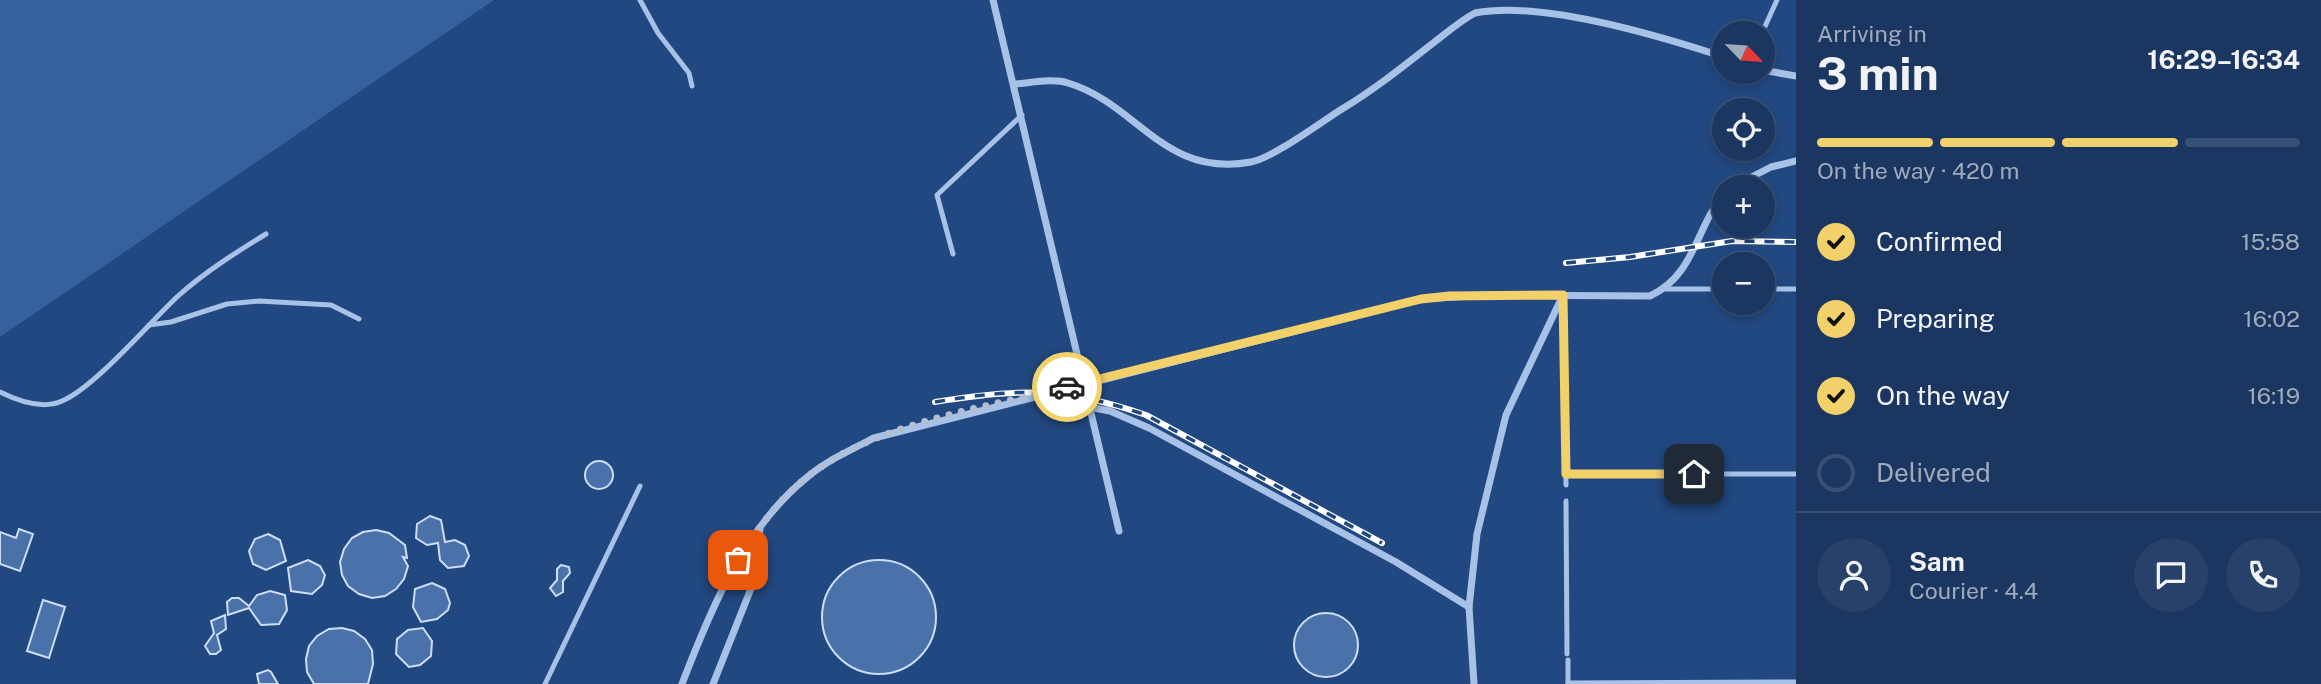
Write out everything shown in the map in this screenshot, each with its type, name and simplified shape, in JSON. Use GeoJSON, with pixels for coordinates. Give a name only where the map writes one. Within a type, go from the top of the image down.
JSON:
{"type":"FeatureCollection","features":[{"type":"Feature","properties":{"kind":"street"},"geometry":{"type":"LineString","coordinates":[[993,0],[1119,531]]}},
{"type":"Feature","properties":{"kind":"street"},"geometry":{"type":"LineString","coordinates":[[1015,84],[1065,82],[1095,95],[1165,146],[1208,165],[1253,162],[1369,92],[1474,13],[1501,4],[1528,1],[1586,11],[1712,53]]}},
{"type":"Feature","properties":{"kind":"street"},"geometry":{"type":"LineString","coordinates":[[1775,72],[1796,76]]}},
{"type":"Feature","properties":{"kind":"street"},"geometry":{"type":"LineString","coordinates":[[1755,175],[1771,167],[1796,161]]}},
{"type":"Feature","properties":{"kind":"street"},"geometry":{"type":"LineString","coordinates":[[682,684],[738,560],[761,524],[805,478],[838,456],[874,438],[1421,299],[1449,296],[1650,296],[1665,289],[1682,274],[1712,217]]}},
{"type":"Feature","properties":{"kind":"street"},"geometry":{"type":"LineString","coordinates":[[1474,684],[1469,607],[1477,534],[1506,415],[1563,295]]}},
{"type":"Feature","properties":{"kind":"street"},"geometry":{"type":"LineString","coordinates":[[1089,407],[1110,411],[1149,428],[1396,562],[1469,607]]}},
{"type":"Feature","properties":{"kind":"street"},"geometry":{"type":"LineString","coordinates":[[713,684],[754,581],[761,524]]}},
{"type":"Feature","properties":{"kind":"lane"},"geometry":{"type":"LineString","coordinates":[[640,0],[658,33],[689,74],[692,86]]}},
{"type":"Feature","properties":{"kind":"lane"},"geometry":{"type":"LineString","coordinates":[[1767,21],[1777,0]]}},
{"type":"Feature","properties":{"kind":"lane"},"geometry":{"type":"LineString","coordinates":[[953,254],[937,195],[1022,115]]}},
{"type":"Feature","properties":{"kind":"lane"},"geometry":{"type":"LineString","coordinates":[[0,392],[30,404],[61,402],[99,372],[224,259],[266,234]]}},
{"type":"Feature","properties":{"kind":"lane"},"geometry":{"type":"LineString","coordinates":[[1665,289],[1712,289]]}},
{"type":"Feature","properties":{"kind":"lane"},"geometry":{"type":"LineString","coordinates":[[1775,289],[1796,289]]}},
{"type":"Feature","properties":{"kind":"lane"},"geometry":{"type":"LineString","coordinates":[[1563,295],[1566,485]]}},
{"type":"Feature","properties":{"kind":"lane"},"geometry":{"type":"LineString","coordinates":[[149,325],[171,322],[227,304],[259,301],[331,305],[359,319]]}},
{"type":"Feature","properties":{"kind":"lane"},"geometry":{"type":"LineString","coordinates":[[1566,474],[1796,474]]}},
{"type":"Feature","properties":{"kind":"lane"},"geometry":{"type":"LineString","coordinates":[[545,684],[640,486]]}},
{"type":"Feature","properties":{"kind":"lane"},"geometry":{"type":"LineString","coordinates":[[1566,501],[1568,684],[1796,682]]}},
{"type":"Feature","properties":{"kind":"shaded area"},"geometry":{"type":"Polygon","coordinates":[[[0,0],[494,0],[0,337],[0,0]]]}},
{"type":"Feature","properties":{"kind":"building"},"geometry":{"type":"Polygon","coordinates":[[[599,461],[609,465],[613,475],[609,485],[599,489],[589,485],[585,475],[589,465],[599,461]]]}},
{"type":"Feature","properties":{"kind":"building"},"geometry":{"type":"Polygon","coordinates":[[[430,516],[441,520],[445,542],[455,540],[465,545],[469,556],[464,566],[448,568],[440,560],[438,543],[427,545],[416,538],[417,524],[430,516]]]}},
{"type":"Feature","properties":{"kind":"building"},"geometry":{"type":"Polygon","coordinates":[[[19,529],[33,534],[20,571],[0,564],[0,532],[16,538],[19,529]]]}},
{"type":"Feature","properties":{"kind":"building"},"geometry":{"type":"Polygon","coordinates":[[[376,530],[389,533],[405,545],[407,558],[403,557],[408,566],[404,579],[396,589],[385,596],[372,598],[359,594],[348,586],[342,575],[340,562],[344,549],[352,538],[363,532],[376,530]]]}},
{"type":"Feature","properties":{"kind":"building"},"geometry":{"type":"Polygon","coordinates":[[[268,534],[280,540],[286,561],[266,570],[253,564],[249,551],[255,539],[268,534]]]}},
{"type":"Feature","properties":{"kind":"building"},"geometry":{"type":"Polygon","coordinates":[[[308,560],[320,566],[325,575],[322,585],[312,594],[291,591],[288,568],[308,560]]]}},
{"type":"Feature","properties":{"kind":"building"},"geometry":{"type":"Polygon","coordinates":[[[879,560],[901,565],[919,577],[931,595],[936,617],[931,639],[919,657],[901,669],[879,674],[857,669],[839,657],[827,639],[822,617],[827,595],[839,577],[857,565],[879,560]]]}},
{"type":"Feature","properties":{"kind":"building"},"geometry":{"type":"Polygon","coordinates":[[[561,565],[569,567],[570,573],[563,581],[563,592],[556,596],[550,588],[557,580],[557,569],[561,565]]]}},
{"type":"Feature","properties":{"kind":"building"},"geometry":{"type":"Polygon","coordinates":[[[432,583],[445,589],[450,603],[448,610],[437,619],[421,622],[413,607],[415,589],[432,583]]]}},
{"type":"Feature","properties":{"kind":"building"},"geometry":{"type":"Polygon","coordinates":[[[270,591],[285,595],[287,610],[279,624],[261,625],[249,608],[228,615],[227,602],[232,598],[239,598],[249,606],[257,595],[270,591]]]}},
{"type":"Feature","properties":{"kind":"building"},"geometry":{"type":"Polygon","coordinates":[[[43,600],[65,607],[49,658],[27,651],[43,600]]]}},
{"type":"Feature","properties":{"kind":"building"},"geometry":{"type":"Polygon","coordinates":[[[1320,613],[1332,613],[1349,622],[1356,633],[1356,657],[1349,668],[1332,677],[1320,677],[1308,672],[1299,663],[1294,651],[1294,639],[1299,627],[1308,618],[1320,613]]]}},
{"type":"Feature","properties":{"kind":"building"},"geometry":{"type":"Polygon","coordinates":[[[225,615],[226,629],[217,635],[221,650],[210,654],[205,646],[214,633],[211,621],[225,615]]]}},
{"type":"Feature","properties":{"kind":"building"},"geometry":{"type":"Polygon","coordinates":[[[423,628],[432,641],[431,656],[420,665],[409,667],[396,654],[397,639],[408,630],[423,628]]]}},
{"type":"Feature","properties":{"kind":"building"},"geometry":{"type":"Polygon","coordinates":[[[329,629],[354,631],[365,639],[372,650],[373,664],[368,684],[314,684],[307,672],[309,646],[317,636],[329,629]]]}},
{"type":"Feature","properties":{"kind":"building"},"geometry":{"type":"Polygon","coordinates":[[[268,670],[278,684],[259,684],[257,674],[268,670]]]}},
{"type":"Feature","properties":{"kind":"railway"},"geometry":{"type":"LineString","coordinates":[[1566,263],[1630,257],[1732,241],[1796,242]]}},
{"type":"Feature","properties":{"kind":"railway"},"geometry":{"type":"LineString","coordinates":[[935,402],[992,394],[1042,393],[1091,399],[1146,415],[1382,543]]}},
{"type":"Feature","properties":{"kind":"way so far"},"geometry":{"type":"LineString","coordinates":[[738,560],[761,524],[780,502],[805,478],[838,456],[874,438],[1067,387]]}},
{"type":"Feature","properties":{"kind":"route"},"geometry":{"type":"LineString","coordinates":[[1067,387],[1421,299],[1449,296],[1563,295],[1566,474],[1694,474]]}}]}
